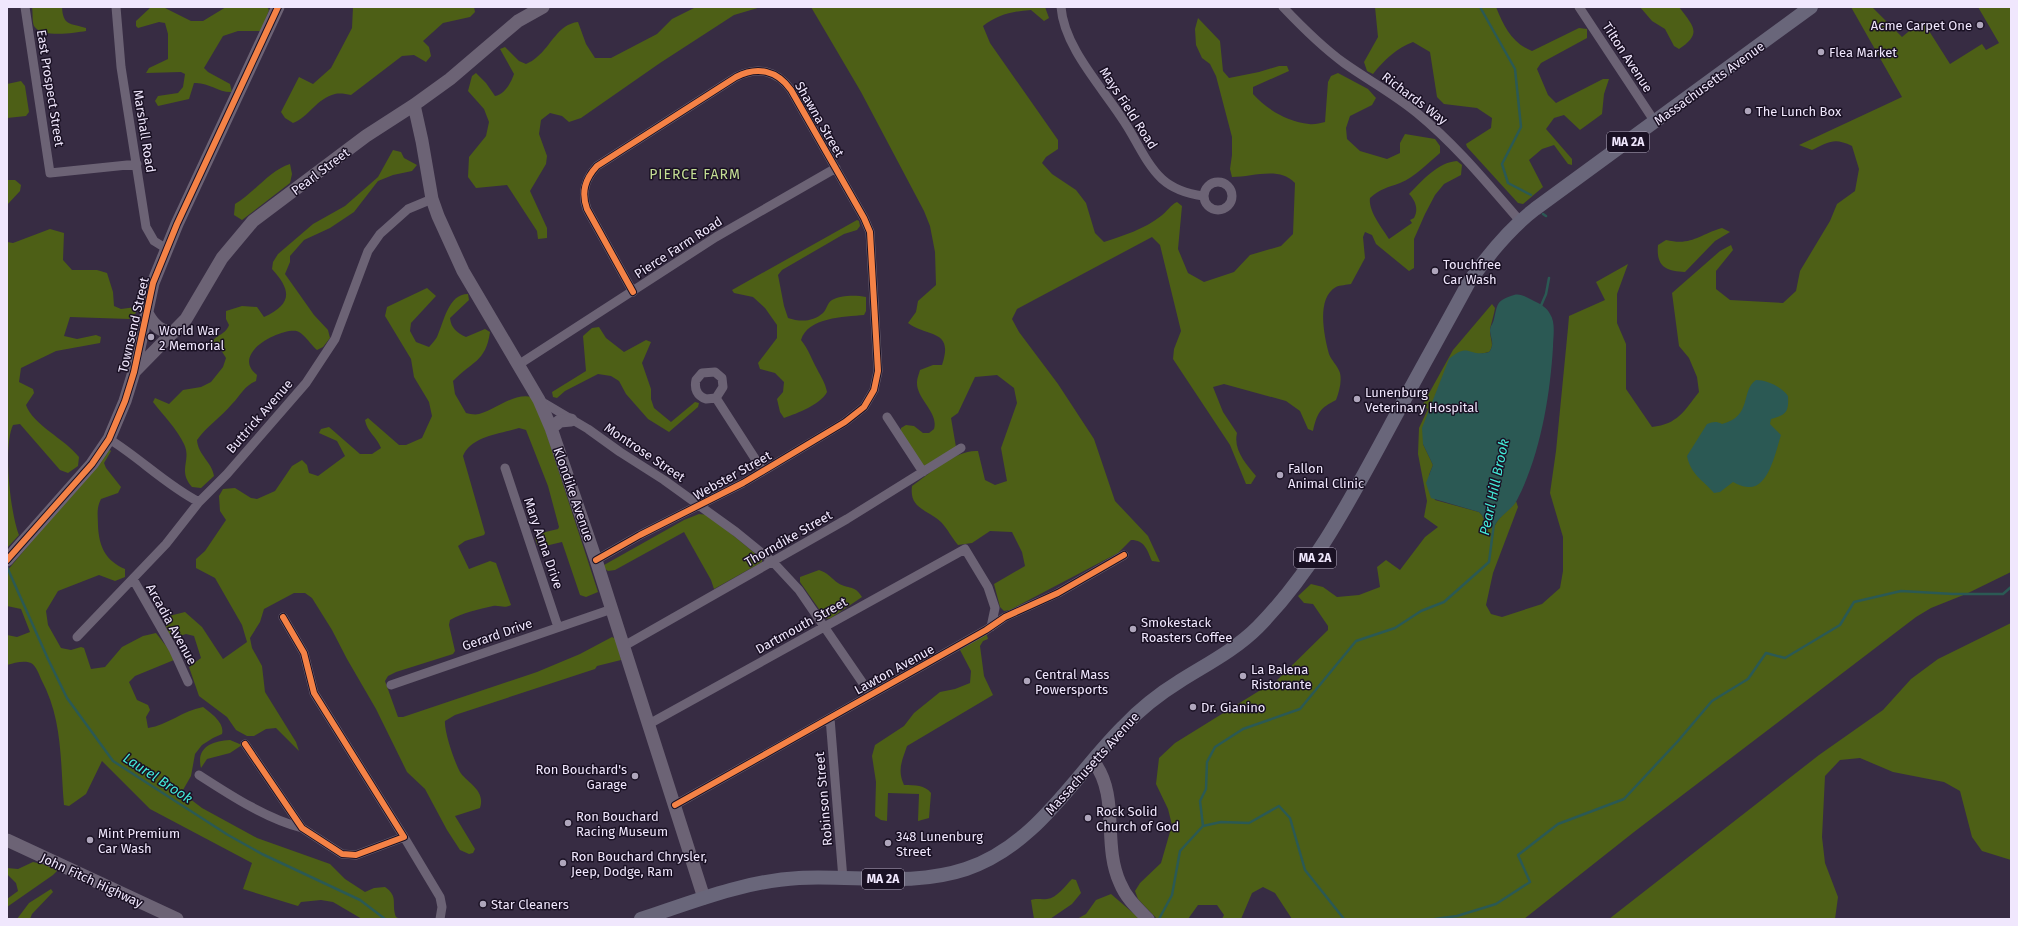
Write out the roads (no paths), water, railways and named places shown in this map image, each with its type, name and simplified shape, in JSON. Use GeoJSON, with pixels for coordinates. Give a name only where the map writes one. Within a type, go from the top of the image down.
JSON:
{"type":"FeatureCollection","features":[{"type":"Feature","properties":{"kind":"main road","name":"Massachusetts Avenue"},"geometry":{"type":"LineString","coordinates":[[843,878],[912,879],[951,873],[988,860],[1021,838],[1043,818],[1094,762],[1121,729],[1150,702],[1166,690],[1234,647],[1250,634],[1270,615],[1305,573],[1321,550],[1469,282],[1488,256],[1520,221],[1531,212],[1812,7]]}},
{"type":"Feature","properties":{"kind":"main road","name":"MA 2A"},"geometry":{"type":"LineString","coordinates":[[641,919],[704,898],[752,885],[779,880],[843,878]]}},
{"type":"Feature","properties":{"kind":"street","name":"East Prospect Street"},"geometry":{"type":"LineString","coordinates":[[25,7],[50,173],[137,164]]}},
{"type":"Feature","properties":{"kind":"street","name":"Marshall Road"},"geometry":{"type":"LineString","coordinates":[[116,7],[121,66],[146,227],[154,241],[166,249]]}},
{"type":"Feature","properties":{"kind":"street","name":"Townsend Street"},"geometry":{"type":"LineString","coordinates":[[9,558],[78,481],[109,439],[125,401],[134,372],[153,282],[166,249],[278,7]]}},
{"type":"Feature","properties":{"kind":"street","name":"Pearl Street"},"geometry":{"type":"LineString","coordinates":[[134,372],[174,332],[192,311],[222,258],[242,232],[254,221],[366,136],[414,105],[450,79],[515,24],[543,7]]}},
{"type":"Feature","properties":{"kind":"street","name":"Mays Field Road"},"geometry":{"type":"LineString","coordinates":[[1061,7],[1065,26],[1073,43],[1154,171],[1162,179],[1174,187],[1203,196]]}},
{"type":"Feature","properties":{"kind":"street","name":"Richards Way"},"geometry":{"type":"LineString","coordinates":[[1284,7],[1325,48],[1342,62],[1416,112],[1451,142],[1483,176],[1520,221]]}},
{"type":"Feature","properties":{"kind":"street","name":"Tilton Avenue"},"geometry":{"type":"LineString","coordinates":[[1579,7],[1655,122]]}},
{"type":"Feature","properties":{"kind":"street","name":"Shawna Street"},"geometry":{"type":"LineString","coordinates":[[633,292],[587,209],[584,194],[587,180],[597,166],[736,77],[750,71],[762,70],[776,74],[791,90],[864,218],[871,238],[878,371],[874,390],[870,398]]}},
{"type":"Feature","properties":{"kind":"street","name":"Klondike Avenue"},"geometry":{"type":"LineString","coordinates":[[414,105],[432,199],[463,271],[539,400],[551,428],[612,609],[704,898]]}},
{"type":"Feature","properties":{"kind":"street","name":"Pierce Farm Road"},"geometry":{"type":"LineString","coordinates":[[518,365],[722,234],[836,168]]}},
{"type":"Feature","properties":{"kind":"street","name":"Buttrick Avenue"},"geometry":{"type":"LineString","coordinates":[[77,637],[166,544],[199,502],[227,474],[306,383],[334,339],[343,320],[368,251],[380,234],[408,209],[432,199]]}},
{"type":"Feature","properties":{"kind":"street"},"geometry":{"type":"LineString","coordinates":[[147,313],[154,324],[160,329],[167,332],[174,332]]}},
{"type":"Feature","properties":{"kind":"street"},"geometry":{"type":"LineString","coordinates":[[716,398],[763,471]]}},
{"type":"Feature","properties":{"kind":"street","name":"Webster Street"},"geometry":{"type":"LineString","coordinates":[[596,560],[640,535],[701,505],[763,471],[845,422],[864,407],[870,398]]}},
{"type":"Feature","properties":{"kind":"street","name":"Montrose Street"},"geometry":{"type":"LineString","coordinates":[[539,400],[588,429],[620,452],[701,505],[773,562],[799,590],[871,695]]}},
{"type":"Feature","properties":{"kind":"street"},"geometry":{"type":"LineString","coordinates":[[886,417],[923,472]]}},
{"type":"Feature","properties":{"kind":"street"},"geometry":{"type":"LineString","coordinates":[[551,428],[560,421],[571,420]]}},
{"type":"Feature","properties":{"kind":"street"},"geometry":{"type":"LineString","coordinates":[[109,439],[123,447],[156,474],[199,502]]}},
{"type":"Feature","properties":{"kind":"street","name":"Thorndike Street"},"geometry":{"type":"LineString","coordinates":[[624,646],[872,505],[961,448]]}},
{"type":"Feature","properties":{"kind":"street","name":"Mary Anna Drive"},"geometry":{"type":"LineString","coordinates":[[505,468],[558,627]]}},
{"type":"Feature","properties":{"kind":"street","name":"Dartmouth Street"},"geometry":{"type":"LineString","coordinates":[[649,724],[965,549],[988,587],[995,608],[991,627]]}},
{"type":"Feature","properties":{"kind":"street","name":"Lawton Avenue"},"geometry":{"type":"LineString","coordinates":[[675,805],[991,627],[1005,617],[1058,593],[1124,555]]}},
{"type":"Feature","properties":{"kind":"street","name":"Arcadia Avenue"},"geometry":{"type":"LineString","coordinates":[[133,579],[173,649],[188,682]]}},
{"type":"Feature","properties":{"kind":"street","name":"Gerard Drive"},"geometry":{"type":"LineString","coordinates":[[391,684],[612,609]]}},
{"type":"Feature","properties":{"kind":"street"},"geometry":{"type":"LineString","coordinates":[[283,617],[304,653],[314,693],[440,897],[442,907],[440,919]]}},
{"type":"Feature","properties":{"kind":"street","name":"Robinson Street"},"geometry":{"type":"LineString","coordinates":[[830,718],[843,878]]}},
{"type":"Feature","properties":{"kind":"street"},"geometry":{"type":"LineString","coordinates":[[245,744],[302,828]]}},
{"type":"Feature","properties":{"kind":"street"},"geometry":{"type":"LineString","coordinates":[[1094,762],[1107,789],[1112,852],[1119,882],[1133,904],[1148,919]]}},
{"type":"Feature","properties":{"kind":"street"},"geometry":{"type":"LineString","coordinates":[[198,775],[223,791],[287,824],[302,828],[338,852],[348,856],[365,853],[404,837]]}},
{"type":"Feature","properties":{"kind":"street","name":"John Fitch Highway"},"geometry":{"type":"LineString","coordinates":[[7,840],[177,919]]}},
{"type":"Feature","properties":{"kind":"water"},"geometry":{"type":"Polygon","coordinates":[[[1514,295],[1522,295],[1527,297],[1539,303],[1549,312],[1552,318],[1554,330],[1552,366],[1542,426],[1532,465],[1517,500],[1492,527],[1487,524],[1479,512],[1431,498],[1426,483],[1433,465],[1423,444],[1422,428],[1449,359],[1465,350],[1477,353],[1489,352],[1492,347],[1490,329],[1494,321],[1497,306],[1504,299],[1514,295]]]}},
{"type":"Feature","properties":{"kind":"water"},"geometry":{"type":"Polygon","coordinates":[[[1756,380],[1765,381],[1774,385],[1788,396],[1788,406],[1786,412],[1771,419],[1770,424],[1781,435],[1774,459],[1766,475],[1761,482],[1755,486],[1746,487],[1733,482],[1720,492],[1714,493],[1691,468],[1687,456],[1707,424],[1718,422],[1722,424],[1732,420],[1738,415],[1745,403],[1748,390],[1756,380]]]}},
{"type":"Feature","properties":{"kind":"waterway","name":"Pearl Hill Brook"},"geometry":{"type":"LineString","coordinates":[[1480,7],[1515,69],[1521,127],[1502,164],[1508,183],[1531,195]]}},
{"type":"Feature","properties":{"kind":"waterway","name":"Pearl Hill Brook"},"geometry":{"type":"LineString","coordinates":[[1540,308],[1546,294],[1549,278]]}},
{"type":"Feature","properties":{"kind":"waterway","name":"Pearl Hill Brook"},"geometry":{"type":"LineString","coordinates":[[1159,919],[1172,895],[1180,851],[1203,826],[1200,801],[1206,789],[1207,762],[1215,747],[1243,729],[1300,709],[1356,641],[1395,628],[1421,611],[1444,602],[1489,562],[1494,523]]}},
{"type":"Feature","properties":{"kind":"waterway","name":"Laurel Brook"},"geometry":{"type":"LineString","coordinates":[[7,567],[67,698],[113,761],[228,835],[262,854],[360,900],[385,919]]}},
{"type":"Feature","properties":{"kind":"waterway"},"geometry":{"type":"LineString","coordinates":[[1435,919],[1457,916],[1496,904],[1530,882],[1518,855],[1558,824],[1624,799],[1678,741],[1712,701],[1748,679],[1766,653],[1785,658],[1840,625],[1854,602],[1901,591],[1953,594],[2003,594],[2011,587]]}},
{"type":"Feature","properties":{"kind":"waterway"},"geometry":{"type":"LineString","coordinates":[[1203,826],[1221,822],[1249,823],[1279,806],[1290,818],[1305,870],[1344,919]]}},
{"type":"Feature","properties":{"kind":"place","name":"Acme Carpet One"},"geometry":{"type":"Point","coordinates":[1980,25]}},
{"type":"Feature","properties":{"kind":"place","name":"Flea Market"},"geometry":{"type":"Point","coordinates":[1821,52]}},
{"type":"Feature","properties":{"kind":"place","name":"The Lunch Box"},"geometry":{"type":"Point","coordinates":[1748,111]}},
{"type":"Feature","properties":{"kind":"place","name":"Touchfree Car Wash"},"geometry":{"type":"Point","coordinates":[1435,271]}},
{"type":"Feature","properties":{"kind":"place","name":"World War 2 Memorial"},"geometry":{"type":"Point","coordinates":[151,337]}},
{"type":"Feature","properties":{"kind":"place","name":"Lunenburg Veterinary Hospital"},"geometry":{"type":"Point","coordinates":[1357,399]}},
{"type":"Feature","properties":{"kind":"place","name":"Fallon Animal Clinic"},"geometry":{"type":"Point","coordinates":[1280,475]}},
{"type":"Feature","properties":{"kind":"place","name":"Smokestack Roasters Coffee"},"geometry":{"type":"Point","coordinates":[1133,629]}},
{"type":"Feature","properties":{"kind":"place","name":"La Balena Ristorante"},"geometry":{"type":"Point","coordinates":[1243,676]}},
{"type":"Feature","properties":{"kind":"place","name":"Central Mass Powersports"},"geometry":{"type":"Point","coordinates":[1027,681]}},
{"type":"Feature","properties":{"kind":"place","name":"Dr. Gianino"},"geometry":{"type":"Point","coordinates":[1193,707]}},
{"type":"Feature","properties":{"kind":"place","name":"Ron Bouchard's Garage"},"geometry":{"type":"Point","coordinates":[635,776]}},
{"type":"Feature","properties":{"kind":"place","name":"Rock Solid Church of God"},"geometry":{"type":"Point","coordinates":[1088,818]}},
{"type":"Feature","properties":{"kind":"place","name":"Ron Bouchard Racing Museum"},"geometry":{"type":"Point","coordinates":[568,823]}},
{"type":"Feature","properties":{"kind":"place","name":"Mint Premium Car Wash"},"geometry":{"type":"Point","coordinates":[90,840]}},
{"type":"Feature","properties":{"kind":"place","name":"348 Lunenburg Street"},"geometry":{"type":"Point","coordinates":[888,843]}},
{"type":"Feature","properties":{"kind":"place","name":"Ron Bouchard Chrysler, Jeep, Dodge, Ram"},"geometry":{"type":"Point","coordinates":[563,863]}},
{"type":"Feature","properties":{"kind":"place","name":"Star Cleaners"},"geometry":{"type":"Point","coordinates":[483,904]}},
{"type":"Feature","properties":{"kind":"district","name":"PIERCE FARM"},"geometry":{"type":"Point","coordinates":[695,174]}}]}
